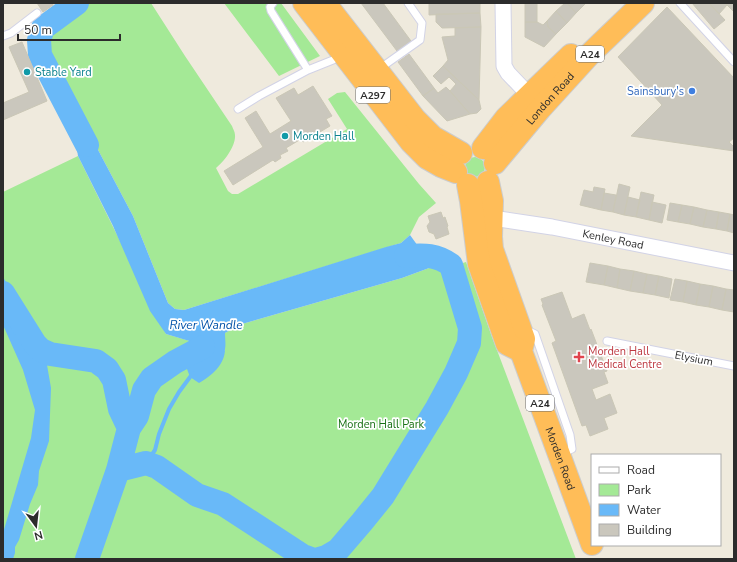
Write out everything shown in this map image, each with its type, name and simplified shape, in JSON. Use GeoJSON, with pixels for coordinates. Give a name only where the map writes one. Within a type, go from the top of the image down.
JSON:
{"type":"FeatureCollection","features":[{"type":"Feature","properties":{"kind":"highway","name":"A297"},"geometry":{"type":"LineString","coordinates":[[304,3],[410,142],[427,158],[441,166],[475,167]]}},
{"type":"Feature","properties":{"kind":"highway","name":"A297"},"geometry":{"type":"LineString","coordinates":[[325,3],[415,119],[432,137],[475,167]]}},
{"type":"Feature","properties":{"kind":"highway","name":"London Road"},"geometry":{"type":"LineString","coordinates":[[475,167],[506,118],[567,59],[621,3]]}},
{"type":"Feature","properties":{"kind":"highway","name":"London Road"},"geometry":{"type":"LineString","coordinates":[[475,167],[531,119],[591,53],[643,3]]}},
{"type":"Feature","properties":{"kind":"highway","name":"Morden Road"},"geometry":{"type":"LineString","coordinates":[[475,167],[492,200],[492,249],[524,339],[521,351],[591,542]]}},
{"type":"Feature","properties":{"kind":"highway"},"geometry":{"type":"LineString","coordinates":[[475,167],[472,201],[479,264],[508,344],[521,351]]}},
{"type":"Feature","properties":{"kind":"highway","name":"Morden Road"},"geometry":{"type":"LineString","coordinates":[[592,546],[598,559]]}},
{"type":"Feature","properties":{"kind":"street"},"geometry":{"type":"LineString","coordinates":[[503,3],[504,66],[508,74],[529,95]]}},
{"type":"Feature","properties":{"kind":"street","name":"Kenley Road"},"geometry":{"type":"LineString","coordinates":[[492,218],[562,229],[734,263]]}},
{"type":"Feature","properties":{"kind":"lane"},"geometry":{"type":"LineString","coordinates":[[265,3],[308,70]]}},
{"type":"Feature","properties":{"kind":"lane"},"geometry":{"type":"LineString","coordinates":[[271,11],[270,7],[273,3]]}},
{"type":"Feature","properties":{"kind":"lane"},"geometry":{"type":"LineString","coordinates":[[377,70],[420,40],[422,23],[408,3]]}},
{"type":"Feature","properties":{"kind":"lane"},"geometry":{"type":"LineString","coordinates":[[680,3],[725,54],[734,62]]}},
{"type":"Feature","properties":{"kind":"lane"},"geometry":{"type":"LineString","coordinates":[[3,36],[11,33],[37,13]]}},
{"type":"Feature","properties":{"kind":"lane"},"geometry":{"type":"LineString","coordinates":[[238,109],[308,70],[333,60],[342,53]]}},
{"type":"Feature","properties":{"kind":"lane"},"geometry":{"type":"LineString","coordinates":[[520,326],[535,334],[570,435],[572,449],[560,455]]}},
{"type":"Feature","properties":{"kind":"lane","name":"Elysium"},"geometry":{"type":"LineString","coordinates":[[607,341],[734,366]]}},
{"type":"Feature","properties":{"kind":"green space"},"geometry":{"type":"Polygon","coordinates":[[[55,3],[151,3],[232,126],[235,134],[234,144],[226,158],[216,168],[228,191],[232,194],[238,194],[347,129],[328,99],[337,93],[345,92],[436,203],[419,217],[410,235],[401,243],[184,310],[175,309],[168,303],[133,216],[96,146],[47,43],[48,34],[66,19],[55,3]]]}},
{"type":"Feature","properties":{"kind":"green space"},"geometry":{"type":"Polygon","coordinates":[[[224,3],[281,3],[320,56],[279,76],[224,3]]]}},
{"type":"Feature","properties":{"kind":"green space","name":"Morden Hall Park"},"geometry":{"type":"Polygon","coordinates":[[[78,156],[166,334],[197,343],[175,356],[225,351],[225,333],[242,324],[402,278],[440,264],[456,265],[466,262],[492,337],[576,559],[3,559],[3,192],[78,156]]]}},
{"type":"Feature","properties":{"kind":"green space"},"geometry":{"type":"Polygon","coordinates":[[[475,157],[482,160],[485,167],[482,174],[475,177],[468,174],[465,167],[468,160],[475,157]]]}},
{"type":"Feature","properties":{"kind":"water","name":"River Wandle"},"geometry":{"type":"Polygon","coordinates":[[[72,116],[96,146],[133,216],[168,303],[175,309],[184,310],[401,243],[410,235],[423,253],[439,257],[440,264],[402,278],[242,324],[225,333],[223,360],[208,377],[199,383],[190,377],[187,369],[181,369],[175,362],[175,356],[196,343],[166,334],[150,311],[113,226],[78,156],[72,116]]]}},
{"type":"Feature","properties":{"kind":"water"},"geometry":{"type":"Polygon","coordinates":[[[3,277],[33,329],[50,354],[47,365],[51,388],[49,441],[39,471],[38,485],[30,504],[19,540],[15,547],[13,559],[3,559],[3,533],[31,438],[35,410],[23,370],[3,325],[3,277]]]}},
{"type":"Feature","properties":{"kind":"building"},"geometry":{"type":"Polygon","coordinates":[[[37,3],[52,3],[53,5],[43,12],[37,3]]]}},
{"type":"Feature","properties":{"kind":"building"},"geometry":{"type":"Polygon","coordinates":[[[361,3],[383,3],[411,41],[397,51],[361,3]]]}},
{"type":"Feature","properties":{"kind":"building"},"geometry":{"type":"Polygon","coordinates":[[[429,3],[480,3],[480,13],[429,15],[429,3]]]}},
{"type":"Feature","properties":{"kind":"building"},"geometry":{"type":"Polygon","coordinates":[[[525,3],[537,3],[537,22],[525,22],[525,3]]]}},
{"type":"Feature","properties":{"kind":"building"},"geometry":{"type":"Polygon","coordinates":[[[567,3],[576,13],[567,23],[556,11],[567,3]]]}},
{"type":"Feature","properties":{"kind":"building"},"geometry":{"type":"Polygon","coordinates":[[[567,3],[586,3],[576,13],[567,3]]]}},
{"type":"Feature","properties":{"kind":"building"},"geometry":{"type":"Polygon","coordinates":[[[692,3],[709,3],[725,20],[714,29],[692,3]]]}},
{"type":"Feature","properties":{"kind":"building"},"geometry":{"type":"Polygon","coordinates":[[[709,3],[725,3],[727,5],[719,14],[709,3]]]}},
{"type":"Feature","properties":{"kind":"building"},"geometry":{"type":"Polygon","coordinates":[[[725,3],[734,3],[733,11],[725,3]]]}},
{"type":"Feature","properties":{"kind":"building","name":"Sainsbury's"},"geometry":{"type":"Polygon","coordinates":[[[667,7],[734,78],[734,138],[729,142],[734,147],[734,151],[631,136],[662,105],[618,57],[667,7]]]}},
{"type":"Feature","properties":{"kind":"building"},"geometry":{"type":"Polygon","coordinates":[[[556,11],[567,23],[556,34],[548,27],[547,21],[556,11]]]}},
{"type":"Feature","properties":{"kind":"building"},"geometry":{"type":"Polygon","coordinates":[[[480,13],[481,27],[442,28],[436,22],[436,14],[480,13]]]}},
{"type":"Feature","properties":{"kind":"building"},"geometry":{"type":"Polygon","coordinates":[[[547,21],[548,27],[556,34],[544,47],[525,37],[525,22],[537,22],[543,25],[547,21]]]}},
{"type":"Feature","properties":{"kind":"building"},"geometry":{"type":"Polygon","coordinates":[[[481,27],[479,100],[443,66],[448,60],[442,37],[455,36],[455,28],[481,27]]]}},
{"type":"Feature","properties":{"kind":"building","name":"Stable Yard"},"geometry":{"type":"Polygon","coordinates":[[[22,42],[47,101],[3,120],[3,103],[29,92],[9,47],[22,42]]]}},
{"type":"Feature","properties":{"kind":"building"},"geometry":{"type":"Polygon","coordinates":[[[409,54],[434,88],[423,96],[398,62],[409,54]]]}},
{"type":"Feature","properties":{"kind":"building"},"geometry":{"type":"Polygon","coordinates":[[[443,66],[479,100],[481,109],[477,113],[470,114],[450,91],[456,84],[449,77],[441,84],[433,76],[443,66]]]}},
{"type":"Feature","properties":{"kind":"building","name":"Morden Hall"},"geometry":{"type":"Polygon","coordinates":[[[313,86],[332,116],[326,119],[330,126],[303,142],[301,139],[286,148],[288,151],[280,155],[281,158],[275,162],[273,160],[233,185],[224,171],[263,147],[245,118],[256,111],[270,134],[291,121],[276,98],[294,88],[298,95],[313,86]]]}},
{"type":"Feature","properties":{"kind":"building"},"geometry":{"type":"Polygon","coordinates":[[[446,87],[470,114],[447,121],[423,96],[434,88],[438,93],[446,87]]]}},
{"type":"Feature","properties":{"kind":"building"},"geometry":{"type":"Polygon","coordinates":[[[619,184],[630,187],[624,215],[613,212],[619,184]]]}},
{"type":"Feature","properties":{"kind":"building"},"geometry":{"type":"Polygon","coordinates":[[[594,187],[605,189],[601,210],[580,205],[584,190],[593,192],[594,187]]]}},
{"type":"Feature","properties":{"kind":"building"},"geometry":{"type":"Polygon","coordinates":[[[641,192],[654,195],[649,220],[636,217],[641,192]]]}},
{"type":"Feature","properties":{"kind":"building"},"geometry":{"type":"Polygon","coordinates":[[[604,193],[616,195],[613,212],[601,210],[604,193]]]}},
{"type":"Feature","properties":{"kind":"building"},"geometry":{"type":"Polygon","coordinates":[[[628,197],[640,200],[636,217],[624,215],[628,197]]]}},
{"type":"Feature","properties":{"kind":"building"},"geometry":{"type":"Polygon","coordinates":[[[652,202],[666,205],[662,223],[649,220],[652,202]]]}},
{"type":"Feature","properties":{"kind":"building"},"geometry":{"type":"Polygon","coordinates":[[[670,203],[682,205],[678,222],[667,220],[670,203]]]}},
{"type":"Feature","properties":{"kind":"building"},"geometry":{"type":"Polygon","coordinates":[[[682,205],[694,207],[690,224],[678,222],[682,205]]]}},
{"type":"Feature","properties":{"kind":"building"},"geometry":{"type":"Polygon","coordinates":[[[694,207],[707,210],[703,227],[690,224],[694,207]]]}},
{"type":"Feature","properties":{"kind":"building"},"geometry":{"type":"Polygon","coordinates":[[[707,210],[719,212],[716,229],[703,227],[707,210]]]}},
{"type":"Feature","properties":{"kind":"building"},"geometry":{"type":"Polygon","coordinates":[[[441,212],[443,218],[445,217],[449,234],[436,239],[434,234],[429,232],[427,226],[430,222],[428,216],[441,212]]]}},
{"type":"Feature","properties":{"kind":"building"},"geometry":{"type":"Polygon","coordinates":[[[719,212],[730,214],[727,231],[716,229],[719,212]]]}},
{"type":"Feature","properties":{"kind":"building"},"geometry":{"type":"Polygon","coordinates":[[[730,214],[734,215],[734,233],[727,231],[730,214]]]}},
{"type":"Feature","properties":{"kind":"building"},"geometry":{"type":"Polygon","coordinates":[[[590,263],[608,266],[604,285],[586,282],[590,263]]]}},
{"type":"Feature","properties":{"kind":"building"},"geometry":{"type":"Polygon","coordinates":[[[608,266],[620,269],[617,288],[604,285],[608,266]]]}},
{"type":"Feature","properties":{"kind":"building"},"geometry":{"type":"Polygon","coordinates":[[[620,269],[634,271],[630,291],[617,288],[620,269]]]}},
{"type":"Feature","properties":{"kind":"building"},"geometry":{"type":"Polygon","coordinates":[[[634,271],[647,274],[643,293],[630,291],[634,271]]]}},
{"type":"Feature","properties":{"kind":"building"},"geometry":{"type":"Polygon","coordinates":[[[647,274],[659,276],[655,295],[643,293],[647,274]]]}},
{"type":"Feature","properties":{"kind":"building"},"geometry":{"type":"Polygon","coordinates":[[[659,276],[672,279],[669,298],[655,295],[659,276]]]}},
{"type":"Feature","properties":{"kind":"building"},"geometry":{"type":"Polygon","coordinates":[[[675,279],[687,281],[683,302],[670,300],[675,279]]]}},
{"type":"Feature","properties":{"kind":"building"},"geometry":{"type":"Polygon","coordinates":[[[687,281],[700,284],[696,305],[683,302],[687,281]]]}},
{"type":"Feature","properties":{"kind":"building"},"geometry":{"type":"Polygon","coordinates":[[[700,284],[713,286],[709,307],[696,305],[700,284]]]}},
{"type":"Feature","properties":{"kind":"building"},"geometry":{"type":"Polygon","coordinates":[[[713,286],[726,289],[722,310],[709,307],[713,286]]]}},
{"type":"Feature","properties":{"kind":"building"},"geometry":{"type":"Polygon","coordinates":[[[726,289],[734,290],[734,312],[722,310],[726,289]]]}},
{"type":"Feature","properties":{"kind":"building","name":"Morden Hall Medical Centre"},"geometry":{"type":"Polygon","coordinates":[[[562,292],[572,319],[584,314],[607,371],[604,372],[608,383],[592,389],[596,400],[610,394],[617,413],[604,418],[608,429],[590,436],[586,425],[582,426],[552,343],[556,341],[542,305],[541,299],[562,292]]]}},
{"type":"Feature","properties":{"kind":"waterway","name":"River Wandle"},"geometry":{"type":"LineString","coordinates":[[77,3],[43,28],[39,40],[40,55],[87,145]]}},
{"type":"Feature","properties":{"kind":"waterway"},"geometry":{"type":"LineString","coordinates":[[319,559],[338,550],[383,496],[437,408],[456,373],[469,343],[470,328],[451,265],[435,257],[406,256]]}},
{"type":"Feature","properties":{"kind":"waterway","name":"River Wandle"},"geometry":{"type":"LineString","coordinates":[[3,293],[35,344],[41,350],[50,354],[96,361],[107,369],[114,380],[120,409],[129,428]]}},
{"type":"Feature","properties":{"kind":"waterway","name":"River Wandle"},"geometry":{"type":"LineString","coordinates":[[87,559],[118,470],[129,428],[137,416],[144,390],[152,378],[175,362],[203,347]]}},
{"type":"Feature","properties":{"kind":"waterway"},"geometry":{"type":"LineString","coordinates":[[146,463],[155,450],[159,434],[169,409],[193,373]]}},
{"type":"Feature","properties":{"kind":"waterway"},"geometry":{"type":"LineString","coordinates":[[118,470],[146,463],[157,467],[197,495],[223,504],[303,556],[311,559]]}},
{"type":"Feature","properties":{"kind":"place","name":"Stable Yard"},"geometry":{"type":"Point","coordinates":[27,72]}},
{"type":"Feature","properties":{"kind":"place","name":"Sainsbury's"},"geometry":{"type":"Point","coordinates":[692,91]}},
{"type":"Feature","properties":{"kind":"place","name":"Morden Hall"},"geometry":{"type":"Point","coordinates":[285,136]}},
{"type":"Feature","properties":{"kind":"place","name":"Morden Hall Medical Centre"},"geometry":{"type":"Point","coordinates":[579,357]}}]}
